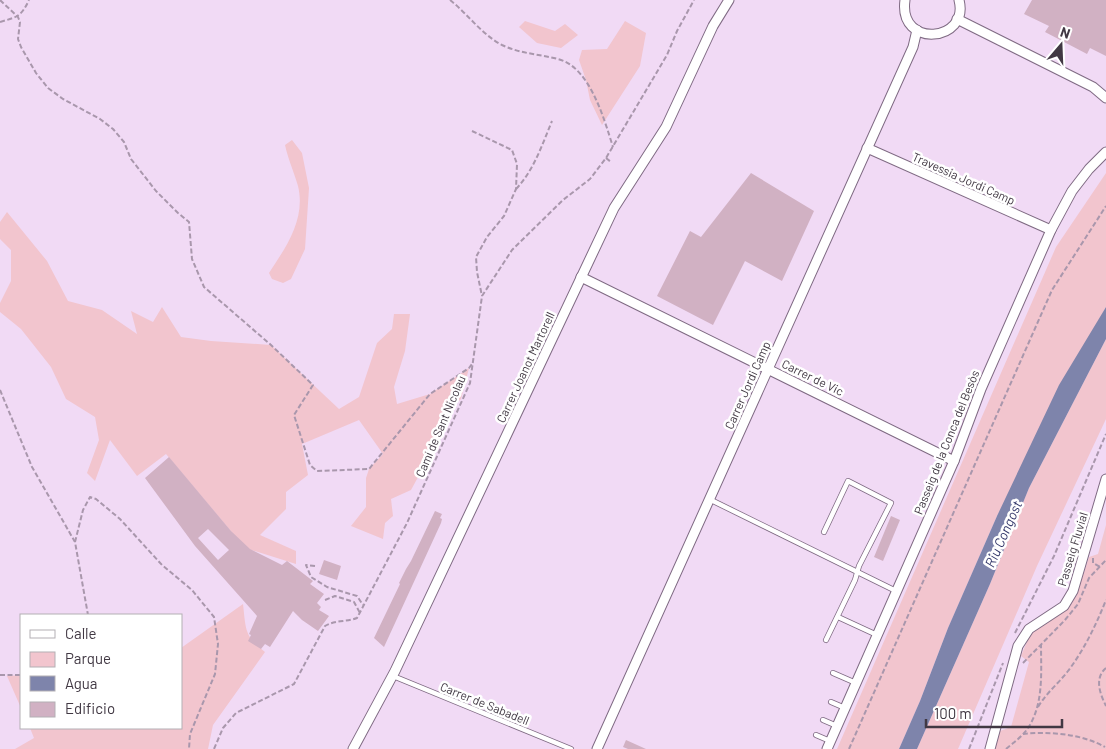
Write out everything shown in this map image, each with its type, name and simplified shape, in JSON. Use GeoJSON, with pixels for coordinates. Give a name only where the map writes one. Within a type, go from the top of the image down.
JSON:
{"type":"FeatureCollection","features":[{"type":"Feature","properties":{"kind":"street","name":"Carrer Joanot Martorell"},"geometry":{"type":"LineString","coordinates":[[353,749],[392,676],[614,208],[666,127],[713,26],[729,0]]}},
{"type":"Feature","properties":{"kind":"street"},"geometry":{"type":"LineString","coordinates":[[905,0],[906,18],[911,25],[926,34],[935,35],[952,27],[957,19],[960,1]]}},
{"type":"Feature","properties":{"kind":"street"},"geometry":{"type":"LineString","coordinates":[[957,19],[1093,87],[1106,98]]}},
{"type":"Feature","properties":{"kind":"street","name":"Carrer Jordi Camp"},"geometry":{"type":"LineString","coordinates":[[597,749],[913,47],[917,30]]}},
{"type":"Feature","properties":{"kind":"street"},"geometry":{"type":"LineString","coordinates":[[1093,87],[1106,88]]}},
{"type":"Feature","properties":{"kind":"street","name":"Travessia Jordi Camp"},"geometry":{"type":"LineString","coordinates":[[867,148],[1051,230]]}},
{"type":"Feature","properties":{"kind":"street","name":"Passeig de la Conca del Besòs"},"geometry":{"type":"LineString","coordinates":[[829,745],[954,461],[981,389],[1051,230],[1072,191],[1105,151]]}},
{"type":"Feature","properties":{"kind":"street","name":"Carrer de Vic"},"geometry":{"type":"LineString","coordinates":[[581,277],[954,461]]}},
{"type":"Feature","properties":{"kind":"street","name":"Passeig Fluvial"},"geometry":{"type":"LineString","coordinates":[[990,749],[1018,646],[1029,629],[1064,606],[1073,592],[1106,479]]}},
{"type":"Feature","properties":{"kind":"lane"},"geometry":{"type":"LineString","coordinates":[[824,532],[848,481],[891,503],[856,572],[855,580],[826,640]]}},
{"type":"Feature","properties":{"kind":"lane"},"geometry":{"type":"LineString","coordinates":[[709,499],[896,591]]}},
{"type":"Feature","properties":{"kind":"lane"},"geometry":{"type":"LineString","coordinates":[[838,617],[877,635]]}},
{"type":"Feature","properties":{"kind":"lane"},"geometry":{"type":"LineString","coordinates":[[834,672],[856,683]]}},
{"type":"Feature","properties":{"kind":"lane","name":"Carrer de Sabadell"},"geometry":{"type":"LineString","coordinates":[[392,676],[571,749]]}},
{"type":"Feature","properties":{"kind":"lane"},"geometry":{"type":"LineString","coordinates":[[831,702],[845,708]]}},
{"type":"Feature","properties":{"kind":"lane"},"geometry":{"type":"LineString","coordinates":[[823,720],[837,726]]}},
{"type":"Feature","properties":{"kind":"lane"},"geometry":{"type":"LineString","coordinates":[[816,735],[829,745]]}},
{"type":"Feature","properties":{"kind":"path"},"geometry":{"type":"LineString","coordinates":[[0,0],[18,17],[20,22],[18,39],[21,47],[36,73],[48,88],[63,100],[100,119],[113,129],[124,142],[131,159],[156,191],[189,222],[192,259],[204,287],[271,345],[313,385],[294,415],[310,465],[317,470],[369,469],[430,394],[469,368],[473,363]]}},
{"type":"Feature","properties":{"kind":"path"},"geometry":{"type":"LineString","coordinates":[[0,22],[18,17],[29,0]]}},
{"type":"Feature","properties":{"kind":"path"},"geometry":{"type":"LineString","coordinates":[[450,0],[477,28],[502,45],[528,55],[561,59],[577,71],[592,91],[613,146]]}},
{"type":"Feature","properties":{"kind":"path","name":"Camí de Sant Nicolau"},"geometry":{"type":"LineString","coordinates":[[360,613],[407,523],[470,383],[482,296],[512,250],[563,200],[590,179],[606,158],[667,55],[677,31],[694,0]]}},
{"type":"Feature","properties":{"kind":"path"},"geometry":{"type":"LineString","coordinates":[[482,296],[476,257],[487,237],[504,216],[516,189],[525,180],[552,121]]}},
{"type":"Feature","properties":{"kind":"path"},"geometry":{"type":"LineString","coordinates":[[472,131],[512,150],[517,164],[516,189]]}},
{"type":"Feature","properties":{"kind":"path"},"geometry":{"type":"LineString","coordinates":[[606,158],[611,162]]}},
{"type":"Feature","properties":{"kind":"path"},"geometry":{"type":"LineString","coordinates":[[849,749],[1052,290],[1106,206]]}},
{"type":"Feature","properties":{"kind":"path"},"geometry":{"type":"LineString","coordinates":[[0,390],[32,467],[75,542],[88,614]]}},
{"type":"Feature","properties":{"kind":"path"},"geometry":{"type":"LineString","coordinates":[[1013,638],[1054,556],[1106,434]]}},
{"type":"Feature","properties":{"kind":"path"},"geometry":{"type":"LineString","coordinates":[[75,542],[83,510],[90,497],[96,499],[120,519],[162,566],[192,590],[214,617],[218,644],[215,674],[190,734],[189,749]]}},
{"type":"Feature","properties":{"kind":"path"},"geometry":{"type":"LineString","coordinates":[[315,566],[306,565],[310,577],[327,587],[356,596],[363,605]]}},
{"type":"Feature","properties":{"kind":"path"},"geometry":{"type":"LineString","coordinates":[[214,749],[223,728],[236,713],[294,684],[325,626],[334,621],[346,622],[357,618],[360,613],[354,602],[335,596],[325,600]]}},
{"type":"Feature","properties":{"kind":"path"},"geometry":{"type":"LineString","coordinates":[[1006,749],[1029,728],[1038,707],[1047,693],[1077,658],[1092,632],[1106,600]]}},
{"type":"Feature","properties":{"kind":"path"},"geometry":{"type":"LineString","coordinates":[[1038,707],[1042,644]]}},
{"type":"Feature","properties":{"kind":"path"},"geometry":{"type":"LineString","coordinates":[[969,749],[1004,661]]}},
{"type":"Feature","properties":{"kind":"path"},"geometry":{"type":"LineString","coordinates":[[1106,668],[1102,672],[1099,683],[1100,694],[1106,706]]}},
{"type":"Feature","properties":{"kind":"path"},"geometry":{"type":"LineString","coordinates":[[0,675],[20,675]]}},
{"type":"Feature","properties":{"kind":"path"},"geometry":{"type":"LineString","coordinates":[[1023,734],[1051,733],[1095,742],[1106,747]]}},
{"type":"Feature","properties":{"kind":"green space"},"geometry":{"type":"Polygon","coordinates":[[[525,21],[555,31],[565,24],[578,35],[561,48],[537,43],[519,27],[525,21]]]}},
{"type":"Feature","properties":{"kind":"green space"},"geometry":{"type":"Polygon","coordinates":[[[625,21],[646,33],[640,66],[602,125],[590,100],[579,60],[582,50],[607,49],[625,21]]]}},
{"type":"Feature","properties":{"kind":"green space"},"geometry":{"type":"Polygon","coordinates":[[[292,140],[302,153],[309,188],[305,249],[291,279],[283,283],[272,279],[269,273],[288,243],[297,221],[299,210],[298,186],[285,145],[292,140]]]}},
{"type":"Feature","properties":{"kind":"green space"},"geometry":{"type":"Polygon","coordinates":[[[1106,173],[1106,307],[997,516],[948,628],[899,749],[837,749],[1056,247],[1106,173]]]}},
{"type":"Feature","properties":{"kind":"green space"},"geometry":{"type":"Polygon","coordinates":[[[7,212],[47,261],[68,301],[102,310],[137,334],[131,311],[153,322],[162,307],[181,337],[271,345],[339,409],[359,397],[377,343],[392,329],[394,314],[410,314],[405,351],[394,387],[397,404],[430,394],[469,368],[461,399],[445,414],[429,457],[411,490],[391,499],[393,516],[385,523],[383,539],[351,526],[366,507],[366,478],[369,469],[383,454],[359,420],[302,444],[308,475],[286,492],[286,509],[260,535],[296,551],[296,564],[245,548],[166,454],[137,476],[110,440],[95,481],[87,473],[99,440],[95,417],[66,399],[51,367],[21,329],[0,312],[0,303],[11,281],[11,250],[0,239],[0,222],[7,212]]]}},
{"type":"Feature","properties":{"kind":"green space"},"geometry":{"type":"Polygon","coordinates":[[[1106,339],[1106,419],[1037,566],[958,749],[917,749],[990,584],[1029,488],[1106,339]]]}},
{"type":"Feature","properties":{"kind":"green space"},"geometry":{"type":"Polygon","coordinates":[[[1106,525],[1106,749],[995,749],[1000,731],[1011,727],[1029,662],[1021,656],[1031,632],[1069,608],[1077,594],[1089,557],[1098,554],[1106,525]]]}},
{"type":"Feature","properties":{"kind":"green space"},"geometry":{"type":"Polygon","coordinates":[[[243,604],[247,631],[253,641],[265,652],[213,725],[208,749],[15,749],[34,738],[30,729],[182,729],[182,647],[243,604]]]}},
{"type":"Feature","properties":{"kind":"green space"},"geometry":{"type":"Polygon","coordinates":[[[20,675],[20,706],[7,676],[20,675]]]}},
{"type":"Feature","properties":{"kind":"water","name":"Riu Congost"},"geometry":{"type":"Polygon","coordinates":[[[1106,307],[1106,339],[1029,488],[990,584],[917,749],[899,749],[948,628],[997,516],[1059,385],[1106,307]]]}},
{"type":"Feature","properties":{"kind":"building"},"geometry":{"type":"Polygon","coordinates":[[[1032,0],[1106,0],[1106,56],[1090,48],[1087,54],[1045,32],[1049,26],[1024,14],[1032,0]]]}},
{"type":"Feature","properties":{"kind":"building"},"geometry":{"type":"Polygon","coordinates":[[[751,173],[814,211],[782,281],[745,261],[713,325],[657,296],[690,231],[701,237],[751,173]]]}},
{"type":"Feature","properties":{"kind":"building"},"geometry":{"type":"Polygon","coordinates":[[[169,457],[231,531],[250,549],[282,565],[287,561],[313,581],[310,584],[324,594],[317,603],[321,607],[319,610],[329,616],[318,631],[293,611],[270,647],[265,644],[261,649],[248,641],[257,616],[195,546],[145,478],[169,457]],[[208,529],[198,538],[218,560],[229,550],[208,529]]]}},
{"type":"Feature","properties":{"kind":"building"},"geometry":{"type":"Polygon","coordinates":[[[435,511],[442,514],[440,518],[442,519],[441,523],[384,647],[374,638],[435,511]]]}},
{"type":"Feature","properties":{"kind":"building"},"geometry":{"type":"Polygon","coordinates":[[[891,516],[900,520],[883,561],[874,557],[891,516]]]}},
{"type":"Feature","properties":{"kind":"building"},"geometry":{"type":"Polygon","coordinates":[[[324,560],[341,566],[337,580],[319,574],[324,560]]]}},
{"type":"Feature","properties":{"kind":"building"},"geometry":{"type":"Polygon","coordinates":[[[626,740],[646,749],[628,749],[623,747],[626,740]]]}}]}
